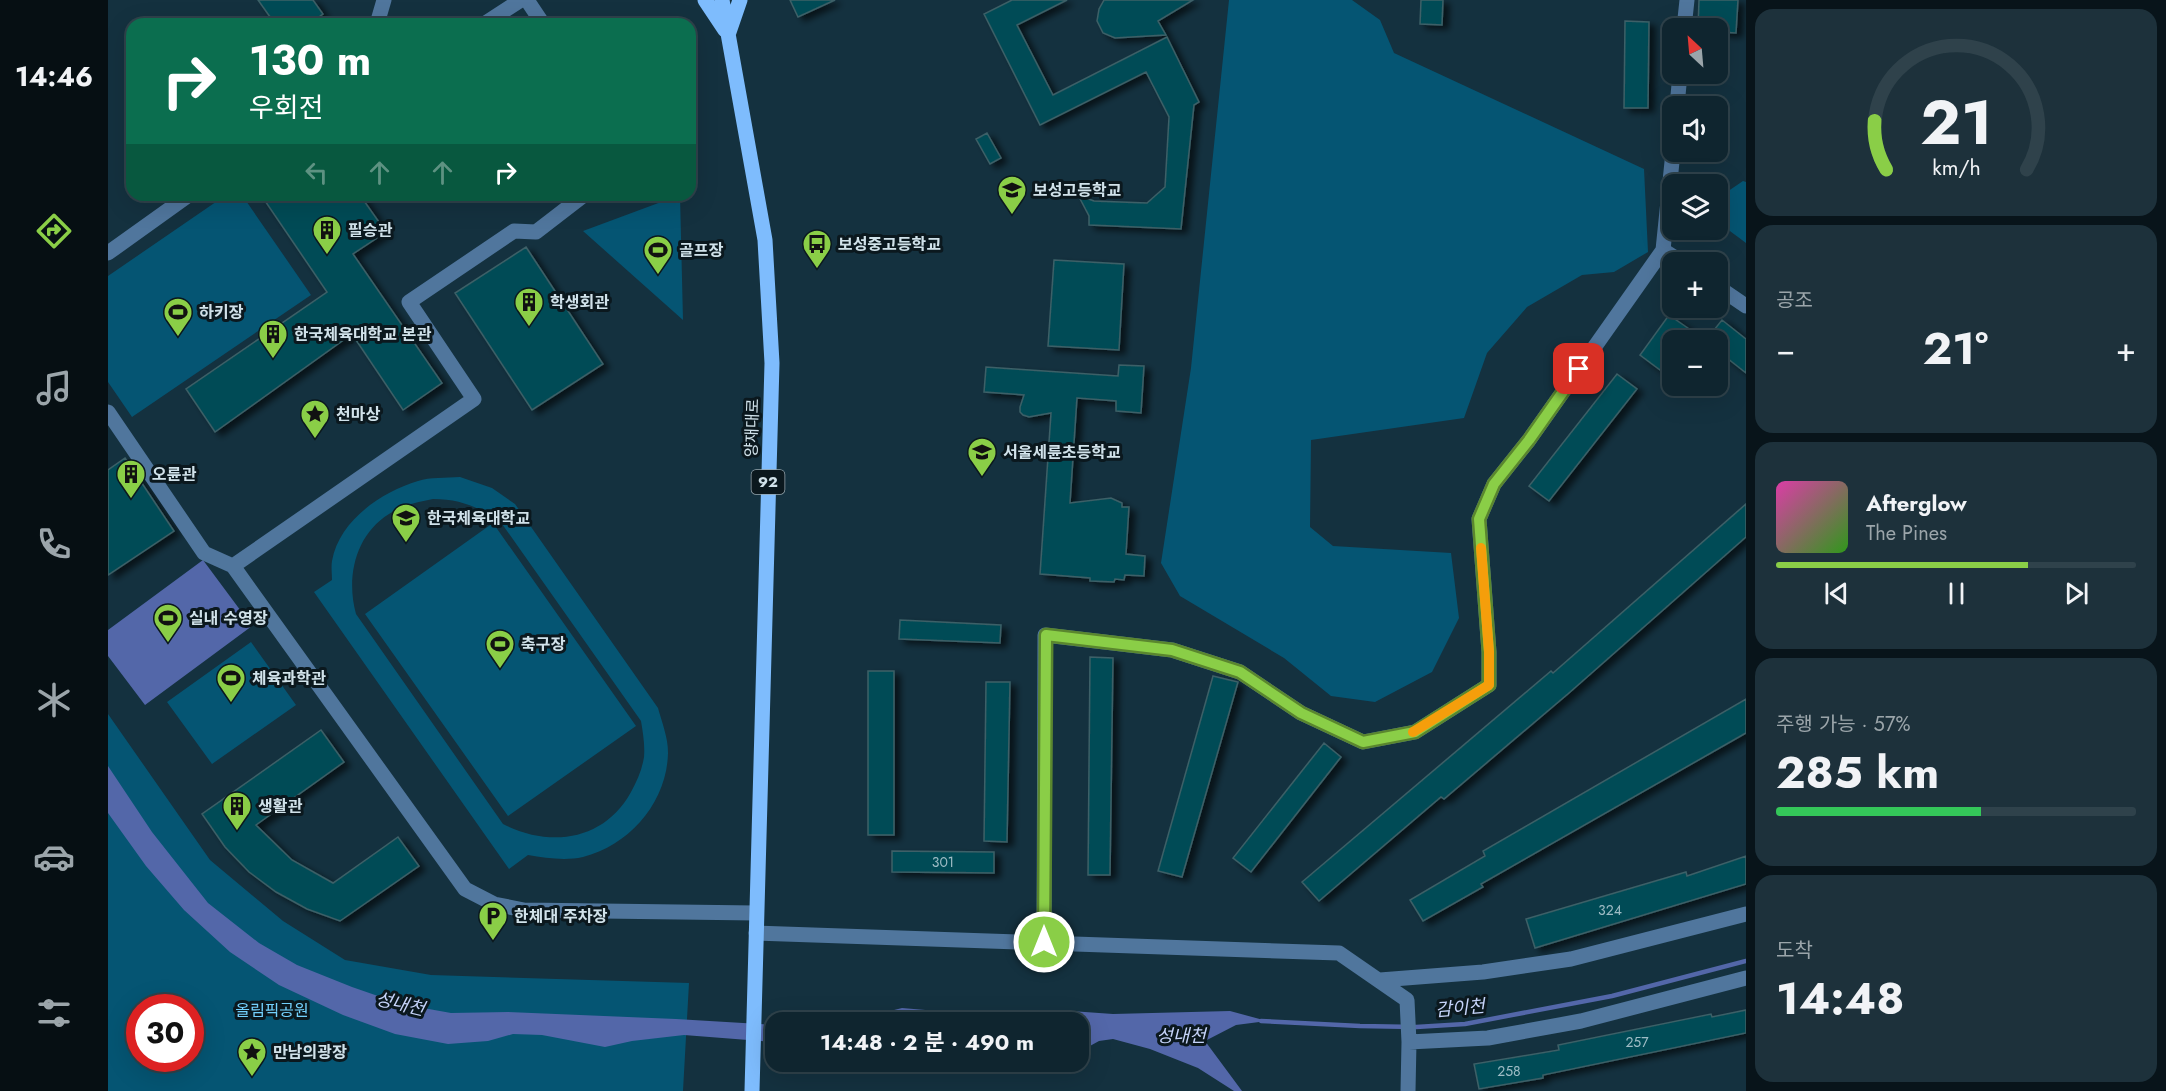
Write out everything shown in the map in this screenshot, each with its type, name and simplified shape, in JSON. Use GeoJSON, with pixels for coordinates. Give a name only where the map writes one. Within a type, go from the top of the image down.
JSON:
{"type":"FeatureCollection","features":[{"type":"Feature","properties":{"kind":"main road"},"geometry":{"type":"LineString","coordinates":[[705,0],[728,35]]}},
{"type":"Feature","properties":{"kind":"main road","name":"양재대로"},"geometry":{"type":"LineString","coordinates":[[722,0],[765,240],[772,363],[756,933]]}},
{"type":"Feature","properties":{"kind":"main road"},"geometry":{"type":"LineString","coordinates":[[728,35],[740,0]]}},
{"type":"Feature","properties":{"kind":"main road","name":"92"},"geometry":{"type":"LineString","coordinates":[[752,1091],[756,933]]}},
{"type":"Feature","properties":{"kind":"street"},"geometry":{"type":"LineString","coordinates":[[379,18],[384,0]]}},
{"type":"Feature","properties":{"kind":"street"},"geometry":{"type":"LineString","coordinates":[[493,18],[521,0]]}},
{"type":"Feature","properties":{"kind":"street"},"geometry":{"type":"LineString","coordinates":[[527,0],[539,18]]}},
{"type":"Feature","properties":{"kind":"street"},"geometry":{"type":"LineString","coordinates":[[1685,18],[1687,0]]}},
{"type":"Feature","properties":{"kind":"street"},"geometry":{"type":"LineString","coordinates":[[1044,942],[1046,635],[1172,650],[1240,672],[1301,713],[1363,742],[1415,732],[1489,685],[1489,652],[1479,519],[1494,484],[1529,440],[1663,250],[1671,162]]}},
{"type":"Feature","properties":{"kind":"street"},"geometry":{"type":"LineString","coordinates":[[108,253],[181,201]]}},
{"type":"Feature","properties":{"kind":"street"},"geometry":{"type":"LineString","coordinates":[[233,566],[474,399],[409,302],[514,231],[536,232],[576,201]]}},
{"type":"Feature","properties":{"kind":"street"},"geometry":{"type":"LineString","coordinates":[[1728,293],[1746,306]]}},
{"type":"Feature","properties":{"kind":"street"},"geometry":{"type":"LineString","coordinates":[[108,412],[204,553],[233,566],[465,889],[494,904],[524,910],[756,913]]}},
{"type":"Feature","properties":{"kind":"street"},"geometry":{"type":"LineString","coordinates":[[1380,980],[1483,972],[1571,959],[1746,914]]}},
{"type":"Feature","properties":{"kind":"street"},"geometry":{"type":"LineString","coordinates":[[756,933],[1339,953],[1407,1000],[1408,1091]]}},
{"type":"Feature","properties":{"kind":"street"},"geometry":{"type":"LineString","coordinates":[[1409,1042],[1488,1038],[1581,1021],[1746,978]]}},
{"type":"Feature","properties":{"kind":"green space"},"geometry":{"type":"Polygon","coordinates":[[[1229,0],[1352,0],[1380,20],[1394,53],[1644,169],[1648,252],[1614,272],[1582,275],[1527,307],[1487,353],[1464,418],[1311,440],[1310,527],[1333,546],[1451,553],[1459,618],[1432,672],[1375,702],[1331,696],[1284,658],[1180,596],[1161,563],[1191,368],[1229,0]]]}},
{"type":"Feature","properties":{"kind":"green space"},"geometry":{"type":"Polygon","coordinates":[[[1743,181],[1746,182],[1746,243],[1728,229],[1728,191],[1743,181]]]}},
{"type":"Feature","properties":{"kind":"green space","name":"하키장"},"geometry":{"type":"Polygon","coordinates":[[[217,201],[246,201],[311,295],[132,417],[108,382],[108,276],[217,201]]]}},
{"type":"Feature","properties":{"kind":"green space","name":"골프장"},"geometry":{"type":"Polygon","coordinates":[[[664,201],[680,201],[683,320],[583,231],[664,201]]]}},
{"type":"Feature","properties":{"kind":"green space"},"geometry":{"type":"Polygon","coordinates":[[[460,477],[492,488],[515,504],[658,708],[668,753],[661,788],[653,804],[643,819],[616,843],[583,857],[569,859],[528,855],[509,869],[314,592],[332,580],[332,563],[336,547],[343,533],[364,510],[390,493],[418,481],[460,477]],[[433,499],[399,508],[377,523],[368,533],[356,558],[353,572],[353,600],[356,614],[503,824],[521,832],[539,836],[575,835],[591,830],[606,821],[620,808],[637,780],[644,757],[641,721],[500,521],[468,505],[452,500],[433,499]]]}},
{"type":"Feature","properties":{"kind":"green space","name":"축구장"},"geometry":{"type":"Polygon","coordinates":[[[493,523],[636,726],[508,816],[365,614],[493,523]]]}},
{"type":"Feature","properties":{"kind":"green space","name":"체육과학관"},"geometry":{"type":"Polygon","coordinates":[[[251,642],[296,705],[212,764],[167,702],[251,642]]]}},
{"type":"Feature","properties":{"kind":"green space","name":"올림픽공원"},"geometry":{"type":"Polygon","coordinates":[[[108,714],[210,860],[283,921],[345,960],[431,975],[689,983],[683,1091],[108,1091],[108,714]]]}},
{"type":"Feature","properties":{"kind":"water","name":"실내 수영장"},"geometry":{"type":"Polygon","coordinates":[[[203,560],[252,626],[145,705],[108,656],[108,630],[203,560]]]}},
{"type":"Feature","properties":{"kind":"water","name":"성내천"},"geometry":{"type":"Polygon","coordinates":[[[108,766],[152,832],[208,903],[259,943],[297,965],[352,987],[401,1004],[451,1013],[508,1012],[765,1024],[765,1041],[684,1035],[632,1041],[605,1047],[542,1035],[513,1034],[488,1041],[448,1044],[395,1034],[343,1015],[279,985],[230,952],[184,910],[146,866],[108,813],[108,766]]]}},
{"type":"Feature","properties":{"kind":"water","name":"성내천"},"geometry":{"type":"Polygon","coordinates":[[[902,1008],[937,1011],[1057,1010],[1085,1012],[886,1012],[902,1008]]]}},
{"type":"Feature","properties":{"kind":"water","name":"성내천"},"geometry":{"type":"Polygon","coordinates":[[[1230,1011],[1267,1021],[1236,1025],[1205,1041],[1242,1091],[1234,1091],[1198,1068],[1150,1049],[1113,1039],[1099,1041],[1089,1046],[1089,1012],[1113,1014],[1230,1011]]]}},
{"type":"Feature","properties":{"kind":"building"},"geometry":{"type":"Polygon","coordinates":[[[258,0],[313,0],[323,14],[317,18],[271,18],[258,0]]]}},
{"type":"Feature","properties":{"kind":"building"},"geometry":{"type":"Polygon","coordinates":[[[790,0],[835,0],[798,17],[790,0]]]}},
{"type":"Feature","properties":{"kind":"building"},"geometry":{"type":"Polygon","coordinates":[[[1012,0],[1067,0],[1017,25],[1053,95],[1167,37],[1199,102],[1194,105],[1181,229],[1089,225],[1089,216],[1078,195],[1094,201],[1147,203],[1165,187],[1169,117],[1146,72],[1040,125],[984,14],[1012,0]]]}},
{"type":"Feature","properties":{"kind":"building"},"geometry":{"type":"Polygon","coordinates":[[[1104,0],[1193,0],[1158,21],[1166,35],[1115,38],[1103,33],[1097,21],[1099,9],[1104,0]]]}},
{"type":"Feature","properties":{"kind":"building"},"geometry":{"type":"Polygon","coordinates":[[[1421,0],[1443,0],[1442,25],[1420,24],[1421,0]]]}},
{"type":"Feature","properties":{"kind":"building"},"geometry":{"type":"Polygon","coordinates":[[[1699,0],[1738,0],[1736,33],[1728,33],[1728,18],[1698,18],[1699,0]]]}},
{"type":"Feature","properties":{"kind":"building"},"geometry":{"type":"Polygon","coordinates":[[[1625,21],[1649,22],[1648,108],[1624,108],[1625,21]]]}},
{"type":"Feature","properties":{"kind":"building"},"geometry":{"type":"Polygon","coordinates":[[[987,133],[1001,158],[990,164],[976,139],[987,133]]]}},
{"type":"Feature","properties":{"kind":"building","name":"한국체육대학교 본관"},"geometry":{"type":"Polygon","coordinates":[[[265,201],[364,201],[386,232],[353,254],[442,383],[403,410],[352,334],[215,432],[186,389],[327,292],[265,201]]]}},
{"type":"Feature","properties":{"kind":"building","name":"학생회관"},"geometry":{"type":"Polygon","coordinates":[[[526,247],[603,364],[532,410],[455,293],[526,247]]]}},
{"type":"Feature","properties":{"kind":"building"},"geometry":{"type":"Polygon","coordinates":[[[1054,260],[1124,264],[1119,350],[1048,346],[1054,260]]]}},
{"type":"Feature","properties":{"kind":"building"},"geometry":{"type":"Polygon","coordinates":[[[1667,318],[1673,318],[1691,330],[1662,330],[1662,367],[1660,370],[1640,355],[1667,318]]]}},
{"type":"Feature","properties":{"kind":"building"},"geometry":{"type":"Polygon","coordinates":[[[1722,320],[1746,339],[1746,373],[1728,359],[1728,330],[1714,330],[1722,320]]]}},
{"type":"Feature","properties":{"kind":"building"},"geometry":{"type":"Polygon","coordinates":[[[1119,365],[1144,366],[1141,413],[1116,411],[1116,401],[1077,398],[1070,503],[1111,498],[1122,503],[1122,507],[1129,507],[1126,554],[1145,556],[1144,576],[1125,575],[1124,580],[1115,579],[1114,582],[1040,574],[1051,413],[1029,417],[1020,412],[1024,395],[984,392],[986,367],[1118,376],[1119,365]]]}},
{"type":"Feature","properties":{"kind":"building"},"geometry":{"type":"Polygon","coordinates":[[[1617,374],[1637,389],[1549,501],[1529,486],[1617,374]]]}},
{"type":"Feature","properties":{"kind":"building","name":"오륜관"},"geometry":{"type":"Polygon","coordinates":[[[125,458],[174,531],[108,575],[108,470],[125,458]]]}},
{"type":"Feature","properties":{"kind":"building"},"geometry":{"type":"Polygon","coordinates":[[[1746,504],[1746,537],[1569,693],[1444,799],[1441,797],[1319,901],[1302,882],[1551,671],[1553,673],[1746,504]]]}},
{"type":"Feature","properties":{"kind":"building"},"geometry":{"type":"Polygon","coordinates":[[[900,620],[1001,625],[1000,643],[899,639],[900,620]]]}},
{"type":"Feature","properties":{"kind":"building"},"geometry":{"type":"Polygon","coordinates":[[[1090,657],[1113,658],[1110,875],[1088,875],[1090,657]]]}},
{"type":"Feature","properties":{"kind":"building"},"geometry":{"type":"Polygon","coordinates":[[[868,671],[894,671],[894,835],[868,835],[868,671]]]}},
{"type":"Feature","properties":{"kind":"building"},"geometry":{"type":"Polygon","coordinates":[[[1213,676],[1238,682],[1182,877],[1158,871],[1213,676]]]}},
{"type":"Feature","properties":{"kind":"building"},"geometry":{"type":"Polygon","coordinates":[[[986,682],[1010,682],[1007,842],[984,841],[986,682]]]}},
{"type":"Feature","properties":{"kind":"building"},"geometry":{"type":"Polygon","coordinates":[[[1746,699],[1746,733],[1481,884],[1483,887],[1423,921],[1410,900],[1485,856],[1483,851],[1746,699]]]}},
{"type":"Feature","properties":{"kind":"building","name":"생활관"},"geometry":{"type":"Polygon","coordinates":[[[321,730],[344,762],[256,825],[292,860],[333,883],[398,837],[419,866],[340,921],[307,909],[276,892],[249,872],[225,847],[202,814],[321,730]]]}},
{"type":"Feature","properties":{"kind":"building"},"geometry":{"type":"Polygon","coordinates":[[[1324,743],[1341,757],[1251,872],[1233,858],[1324,743]]]}},
{"type":"Feature","properties":{"kind":"building"},"geometry":{"type":"Polygon","coordinates":[[[892,851],[994,852],[994,873],[892,872],[892,851]]]}},
{"type":"Feature","properties":{"kind":"building"},"geometry":{"type":"Polygon","coordinates":[[[1746,856],[1746,884],[1535,948],[1526,919],[1686,872],[1687,876],[1746,856]]]}},
{"type":"Feature","properties":{"kind":"building"},"geometry":{"type":"Polygon","coordinates":[[[1746,1010],[1746,1033],[1543,1075],[1543,1078],[1479,1089],[1474,1064],[1559,1050],[1558,1045],[1711,1014],[1712,1017],[1746,1010]]]}},
{"type":"Feature","properties":{"kind":"waterway","name":"감이천"},"geometry":{"type":"LineString","coordinates":[[1261,1021],[1416,1027],[1465,1024],[1612,996],[1746,961]]}},
{"type":"Feature","properties":{"kind":"slow traffic"},"geometry":{"type":"LineString","coordinates":[[1413,732],[1489,685],[1489,652],[1481,548]]}},
{"type":"Feature","properties":{"kind":"place","name":"보성고등학교"},"geometry":{"type":"Point","coordinates":[1012,216]}},
{"type":"Feature","properties":{"kind":"place","name":"필승관"},"geometry":{"type":"Point","coordinates":[327,256]}},
{"type":"Feature","properties":{"kind":"place","name":"보성중고등학교"},"geometry":{"type":"Point","coordinates":[817,270]}},
{"type":"Feature","properties":{"kind":"place","name":"골프장"},"geometry":{"type":"Point","coordinates":[658,276]}},
{"type":"Feature","properties":{"kind":"place","name":"학생회관"},"geometry":{"type":"Point","coordinates":[529,328]}},
{"type":"Feature","properties":{"kind":"place","name":"하키장"},"geometry":{"type":"Point","coordinates":[178,338]}},
{"type":"Feature","properties":{"kind":"place","name":"한국체육대학교 본관"},"geometry":{"type":"Point","coordinates":[273,360]}},
{"type":"Feature","properties":{"kind":"place","name":"천마상"},"geometry":{"type":"Point","coordinates":[315,440]}},
{"type":"Feature","properties":{"kind":"place","name":"서울세륜초등학교"},"geometry":{"type":"Point","coordinates":[982,478]}},
{"type":"Feature","properties":{"kind":"place","name":"오륜관"},"geometry":{"type":"Point","coordinates":[131,500]}},
{"type":"Feature","properties":{"kind":"place","name":"한국체육대학교"},"geometry":{"type":"Point","coordinates":[406,544]}},
{"type":"Feature","properties":{"kind":"place","name":"실내 수영장"},"geometry":{"type":"Point","coordinates":[168,644]}},
{"type":"Feature","properties":{"kind":"place","name":"축구장"},"geometry":{"type":"Point","coordinates":[500,670]}},
{"type":"Feature","properties":{"kind":"place","name":"체육과학관"},"geometry":{"type":"Point","coordinates":[231,704]}},
{"type":"Feature","properties":{"kind":"place","name":"생활관"},"geometry":{"type":"Point","coordinates":[237,832]}},
{"type":"Feature","properties":{"kind":"place","name":"한체대 주차장"},"geometry":{"type":"Point","coordinates":[493,942]}},
{"type":"Feature","properties":{"kind":"place","name":"만남의광장"},"geometry":{"type":"Point","coordinates":[252,1078]}},
{"type":"Feature","properties":{"kind":"route"},"geometry":{"type":"LineString","coordinates":[[1044,942],[1046,635],[1172,650],[1240,672],[1301,713],[1363,742],[1415,732],[1489,685],[1489,652],[1479,519],[1494,484],[1529,440],[1579,369]]}}]}
